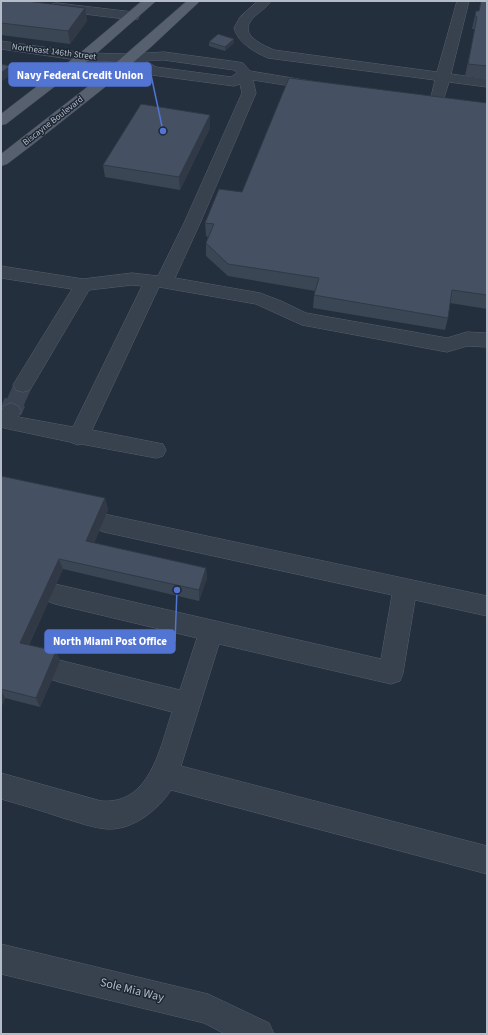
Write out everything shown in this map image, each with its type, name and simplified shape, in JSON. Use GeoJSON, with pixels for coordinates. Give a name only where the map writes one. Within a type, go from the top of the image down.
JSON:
{"type":"FeatureCollection","features":[{"type":"Feature","properties":{"kind":"main road"},"geometry":{"type":"LineString","coordinates":[[1,121],[84,57],[133,16],[148,1]]}},
{"type":"Feature","properties":{"kind":"main road","name":"Biscayne Boulevard"},"geometry":{"type":"LineString","coordinates":[[1,160],[69,110],[131,58],[194,1]]}},
{"type":"Feature","properties":{"kind":"street"},"geometry":{"type":"LineString","coordinates":[[265,1],[242,23],[240,28],[241,34],[262,51],[273,55],[487,83]]}},
{"type":"Feature","properties":{"kind":"street"},"geometry":{"type":"LineString","coordinates":[[437,101],[463,1]]}},
{"type":"Feature","properties":{"kind":"street"},"geometry":{"type":"LineString","coordinates":[[47,6],[133,16]]}},
{"type":"Feature","properties":{"kind":"street","name":"Northeast 146th Street"},"geometry":{"type":"LineString","coordinates":[[1,45],[84,57],[131,58]]}},
{"type":"Feature","properties":{"kind":"street"},"geometry":{"type":"LineString","coordinates":[[131,58],[152,71],[234,82],[273,55]]}},
{"type":"Feature","properties":{"kind":"street"},"geometry":{"type":"LineString","coordinates":[[245,74],[273,80],[328,87]]}},
{"type":"Feature","properties":{"kind":"street"},"geometry":{"type":"LineString","coordinates":[[78,437],[158,281],[187,236],[249,94],[245,74]]}},
{"type":"Feature","properties":{"kind":"street"},"geometry":{"type":"LineString","coordinates":[[421,99],[451,103]]}},
{"type":"Feature","properties":{"kind":"street"},"geometry":{"type":"LineString","coordinates":[[2,273],[83,285],[132,279],[158,281],[260,299],[302,319],[359,330],[447,345],[467,339],[487,340]]}},
{"type":"Feature","properties":{"kind":"street"},"geometry":{"type":"LineString","coordinates":[[24,385],[83,285]]}},
{"type":"Feature","properties":{"kind":"street"},"geometry":{"type":"LineString","coordinates":[[11,410],[6,419],[11,424],[156,450]]}},
{"type":"Feature","properties":{"kind":"street"},"geometry":{"type":"LineString","coordinates":[[104,523],[487,606]]}},
{"type":"Feature","properties":{"kind":"street"},"geometry":{"type":"LineString","coordinates":[[55,594],[391,673],[405,588]]}},
{"type":"Feature","properties":{"kind":"street"},"geometry":{"type":"LineString","coordinates":[[1,786],[95,814],[114,815],[133,809],[149,797],[159,786],[165,775],[211,631]]}},
{"type":"Feature","properties":{"kind":"street"},"geometry":{"type":"LineString","coordinates":[[59,671],[187,704]]}},
{"type":"Feature","properties":{"kind":"street"},"geometry":{"type":"LineString","coordinates":[[165,775],[487,860]]}},
{"type":"Feature","properties":{"kind":"street","name":"Sole Mia Way"},"geometry":{"type":"LineString","coordinates":[[1,959],[208,1009],[258,1034]]}},
{"type":"Feature","properties":{"kind":"building"},"geometry":{"type":"Polygon","coordinates":[[[1,1],[26,1],[85,8],[68,31],[1,23],[1,1]]]}},
{"type":"Feature","properties":{"kind":"building"},"geometry":{"type":"Polygon","coordinates":[[[481,1],[487,1],[487,66],[468,64],[477,17],[475,16],[476,11],[479,11],[481,1]]]}},
{"type":"Feature","properties":{"kind":"building"},"geometry":{"type":"Polygon","coordinates":[[[218,34],[234,39],[225,47],[209,42],[218,34]]]}},
{"type":"Feature","properties":{"kind":"building"},"geometry":{"type":"Polygon","coordinates":[[[1,64],[10,66],[1,73],[1,64]]]}},
{"type":"Feature","properties":{"kind":"building"},"geometry":{"type":"Polygon","coordinates":[[[289,78],[487,103],[487,295],[452,290],[448,318],[314,295],[319,278],[228,264],[206,243],[214,224],[205,223],[219,189],[242,192],[289,78]]]}},
{"type":"Feature","properties":{"kind":"building"},"geometry":{"type":"Polygon","coordinates":[[[141,104],[210,115],[179,177],[103,165],[141,104]]]}},
{"type":"Feature","properties":{"kind":"building"},"geometry":{"type":"Polygon","coordinates":[[[1,476],[105,498],[86,541],[206,568],[199,590],[59,559],[20,643],[56,651],[36,698],[1,689],[1,476]]]}},
{"type":"Feature","properties":{"kind":"tunnel"},"geometry":{"type":"LineString","coordinates":[[15,403],[23,385]]}},
{"type":"Feature","properties":{"kind":"tunnel"},"geometry":{"type":"LineString","coordinates":[[11,411],[15,402]]}},
{"type":"Feature","properties":{"kind":"place","name":"Navy Federal Credit Union"},"geometry":{"type":"Point","coordinates":[163,131]}},
{"type":"Feature","properties":{"kind":"place","name":"North Miami Post Office"},"geometry":{"type":"Point","coordinates":[177,590]}}]}
